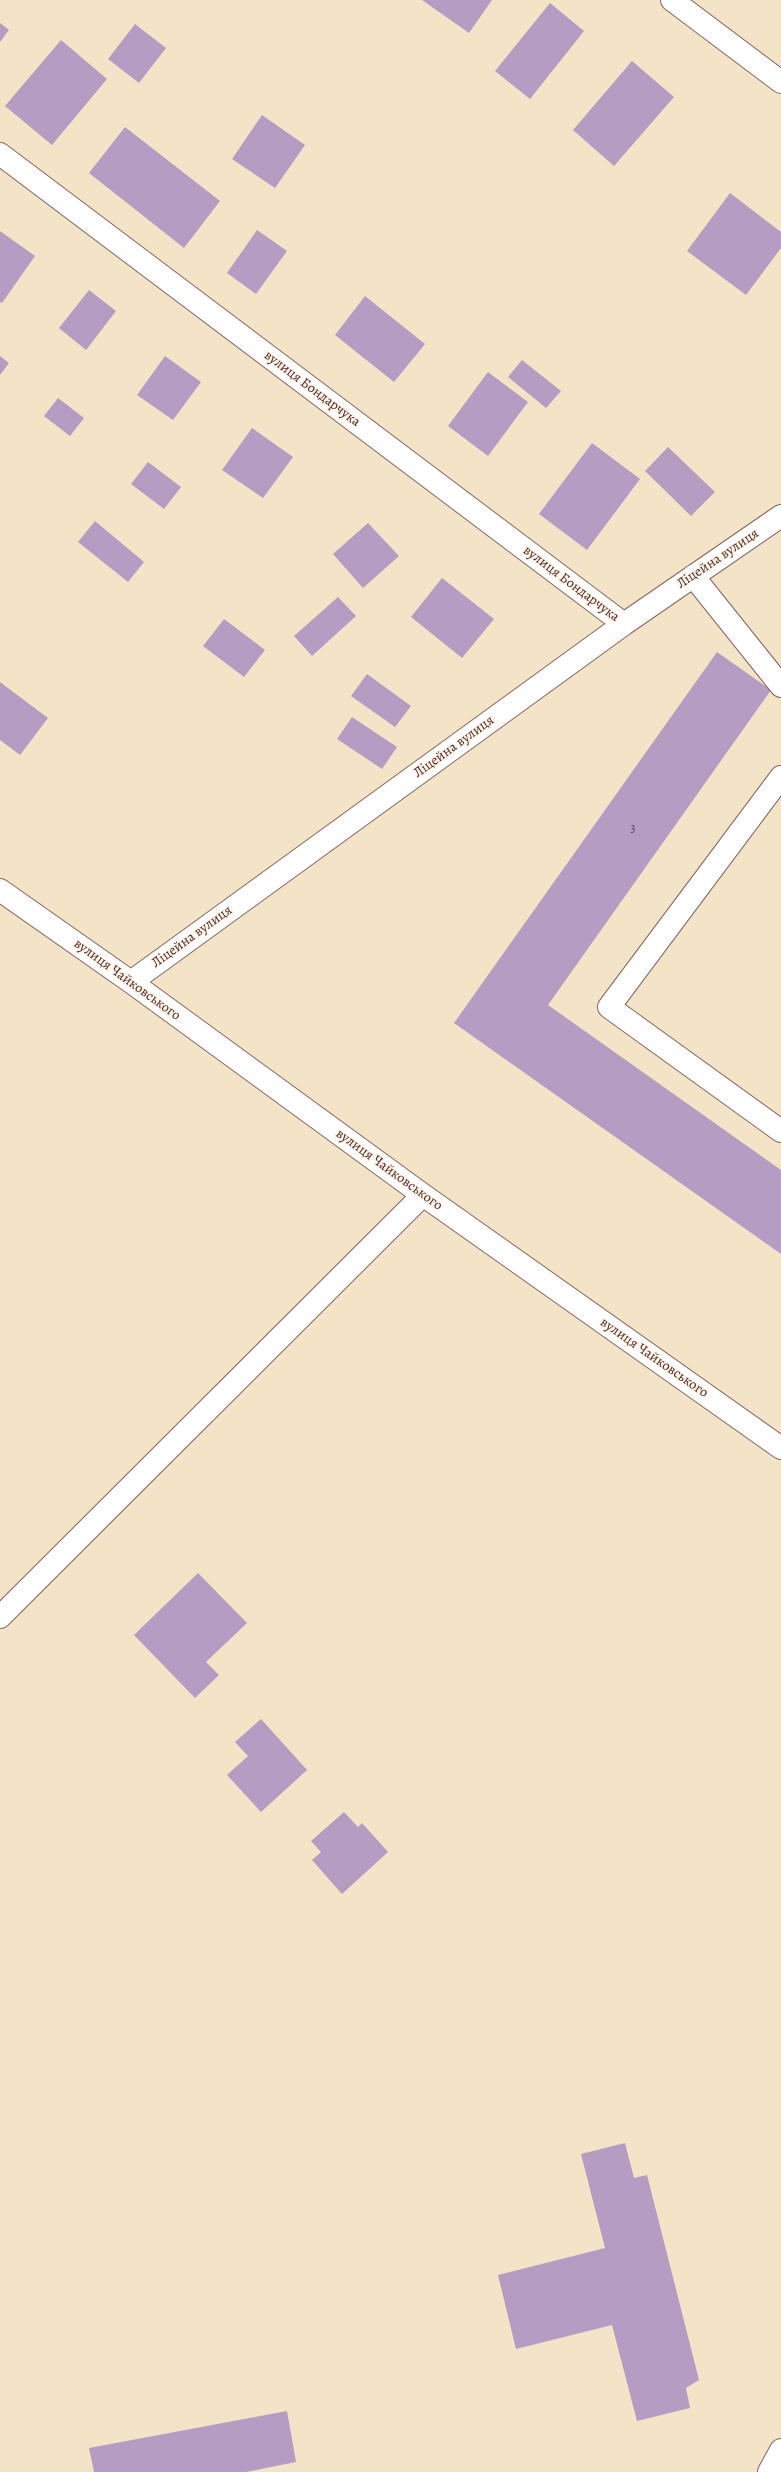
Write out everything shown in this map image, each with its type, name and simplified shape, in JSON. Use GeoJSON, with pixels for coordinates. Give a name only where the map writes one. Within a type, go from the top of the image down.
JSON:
{"type":"FeatureCollection","features":[{"type":"Feature","properties":{"kind":"street"},"geometry":{"type":"LineString","coordinates":[[672,0],[781,82]]}},
{"type":"Feature","properties":{"kind":"street","name":"вулиця Бондарчука"},"geometry":{"type":"LineString","coordinates":[[0,154],[624,624]]}},
{"type":"Feature","properties":{"kind":"street","name":"Ліцейна вулиця"},"geometry":{"type":"LineString","coordinates":[[131,982],[624,624],[781,516]]}},
{"type":"Feature","properties":{"kind":"street"},"geometry":{"type":"LineString","coordinates":[[693,576],[781,686]]}},
{"type":"Feature","properties":{"kind":"street"},"geometry":{"type":"LineString","coordinates":[[781,777],[609,1007],[781,1131]]}},
{"type":"Feature","properties":{"kind":"street","name":"вулиця Чайковського"},"geometry":{"type":"LineString","coordinates":[[0,890],[131,982],[423,1195],[781,1448]]}},
{"type":"Feature","properties":{"kind":"street"},"geometry":{"type":"LineString","coordinates":[[0,1618],[423,1195]]}},
{"type":"Feature","properties":{"kind":"street"},"geometry":{"type":"LineString","coordinates":[[769,2472],[781,2450]]}},
{"type":"Feature","properties":{"kind":"building"},"geometry":{"type":"Polygon","coordinates":[[[422,0],[492,0],[469,33],[422,0]]]}},
{"type":"Feature","properties":{"kind":"building"},"geometry":{"type":"Polygon","coordinates":[[[550,3],[584,31],[530,99],[495,71],[550,3]]]}},
{"type":"Feature","properties":{"kind":"building"},"geometry":{"type":"Polygon","coordinates":[[[0,23],[9,30],[0,42],[0,23]]]}},
{"type":"Feature","properties":{"kind":"building"},"geometry":{"type":"Polygon","coordinates":[[[135,24],[166,48],[139,83],[108,59],[135,24]]]}},
{"type":"Feature","properties":{"kind":"building"},"geometry":{"type":"Polygon","coordinates":[[[61,40],[107,79],[52,145],[5,106],[61,40]]]}},
{"type":"Feature","properties":{"kind":"building"},"geometry":{"type":"Polygon","coordinates":[[[632,61],[674,97],[614,166],[573,130],[632,61]]]}},
{"type":"Feature","properties":{"kind":"building"},"geometry":{"type":"Polygon","coordinates":[[[262,115],[305,145],[275,188],[232,159],[262,115]]]}},
{"type":"Feature","properties":{"kind":"building"},"geometry":{"type":"Polygon","coordinates":[[[125,127],[220,201],[184,248],[89,173],[125,127]]]}},
{"type":"Feature","properties":{"kind":"building"},"geometry":{"type":"Polygon","coordinates":[[[730,193],[781,232],[781,248],[746,295],[687,251],[730,193]]]}},
{"type":"Feature","properties":{"kind":"building"},"geometry":{"type":"Polygon","coordinates":[[[257,230],[287,251],[256,294],[227,273],[257,230]]]}},
{"type":"Feature","properties":{"kind":"building"},"geometry":{"type":"Polygon","coordinates":[[[0,231],[35,256],[2,303],[0,302],[0,231]]]}},
{"type":"Feature","properties":{"kind":"building"},"geometry":{"type":"Polygon","coordinates":[[[89,290],[116,311],[86,350],[59,328],[89,290]]]}},
{"type":"Feature","properties":{"kind":"building"},"geometry":{"type":"Polygon","coordinates":[[[365,296],[425,344],[394,382],[335,335],[365,296]]]}},
{"type":"Feature","properties":{"kind":"building"},"geometry":{"type":"Polygon","coordinates":[[[0,356],[9,363],[0,375],[0,356]]]}},
{"type":"Feature","properties":{"kind":"building"},"geometry":{"type":"Polygon","coordinates":[[[165,356],[201,382],[173,420],[137,395],[165,356]]]}},
{"type":"Feature","properties":{"kind":"building"},"geometry":{"type":"Polygon","coordinates":[[[522,360],[561,391],[546,408],[508,377],[522,360]]]}},
{"type":"Feature","properties":{"kind":"building"},"geometry":{"type":"Polygon","coordinates":[[[488,372],[528,402],[488,456],[448,426],[488,372]]]}},
{"type":"Feature","properties":{"kind":"building"},"geometry":{"type":"Polygon","coordinates":[[[58,398],[84,418],[70,436],[44,416],[58,398]]]}},
{"type":"Feature","properties":{"kind":"building"},"geometry":{"type":"Polygon","coordinates":[[[252,428],[293,457],[263,498],[222,470],[252,428]]]}},
{"type":"Feature","properties":{"kind":"building"},"geometry":{"type":"Polygon","coordinates":[[[592,443],[640,479],[587,550],[539,514],[592,443]]]}},
{"type":"Feature","properties":{"kind":"building"},"geometry":{"type":"Polygon","coordinates":[[[668,447],[715,492],[691,516],[645,471],[668,447]]]}},
{"type":"Feature","properties":{"kind":"building"},"geometry":{"type":"Polygon","coordinates":[[[148,462],[181,487],[164,509],[131,484],[148,462]]]}},
{"type":"Feature","properties":{"kind":"building"},"geometry":{"type":"Polygon","coordinates":[[[95,521],[144,562],[128,582],[78,542],[95,521]]]}},
{"type":"Feature","properties":{"kind":"building"},"geometry":{"type":"Polygon","coordinates":[[[368,523],[399,556],[363,588],[333,554],[368,523]]]}},
{"type":"Feature","properties":{"kind":"building"},"geometry":{"type":"Polygon","coordinates":[[[442,578],[494,619],[462,658],[411,617],[442,578]]]}},
{"type":"Feature","properties":{"kind":"building"},"geometry":{"type":"Polygon","coordinates":[[[338,597],[356,616],[312,656],[294,636],[338,597]]]}},
{"type":"Feature","properties":{"kind":"building"},"geometry":{"type":"Polygon","coordinates":[[[224,619],[265,650],[244,677],[203,646],[224,619]]]}},
{"type":"Feature","properties":{"kind":"building"},"geometry":{"type":"Polygon","coordinates":[[[717,652],[771,690],[548,1005],[781,1170],[781,1254],[454,1023],[717,652]]]}},
{"type":"Feature","properties":{"kind":"building"},"geometry":{"type":"Polygon","coordinates":[[[367,674],[411,706],[395,727],[351,696],[367,674]]]}},
{"type":"Feature","properties":{"kind":"building"},"geometry":{"type":"Polygon","coordinates":[[[0,682],[48,718],[20,755],[0,740],[0,682]]]}},
{"type":"Feature","properties":{"kind":"building"},"geometry":{"type":"Polygon","coordinates":[[[352,717],[397,747],[382,769],[337,739],[352,717]]]}},
{"type":"Feature","properties":{"kind":"building"},"geometry":{"type":"Polygon","coordinates":[[[198,1573],[247,1623],[206,1662],[219,1675],[195,1698],[134,1635],[198,1573]]]}},
{"type":"Feature","properties":{"kind":"building"},"geometry":{"type":"Polygon","coordinates":[[[261,1719],[307,1770],[261,1812],[227,1775],[248,1756],[235,1742],[261,1719]]]}},
{"type":"Feature","properties":{"kind":"building"},"geometry":{"type":"Polygon","coordinates":[[[344,1812],[358,1827],[362,1823],[388,1852],[342,1894],[312,1860],[321,1852],[311,1841],[344,1812]]]}},
{"type":"Feature","properties":{"kind":"building"},"geometry":{"type":"Polygon","coordinates":[[[625,2143],[634,2178],[647,2175],[699,2380],[686,2388],[690,2408],[637,2421],[612,2325],[516,2349],[498,2275],[605,2248],[581,2154],[625,2143]]]}},
{"type":"Feature","properties":{"kind":"building"},"geometry":{"type":"Polygon","coordinates":[[[287,2411],[296,2462],[246,2472],[94,2472],[89,2448],[287,2411]]]}}]}
